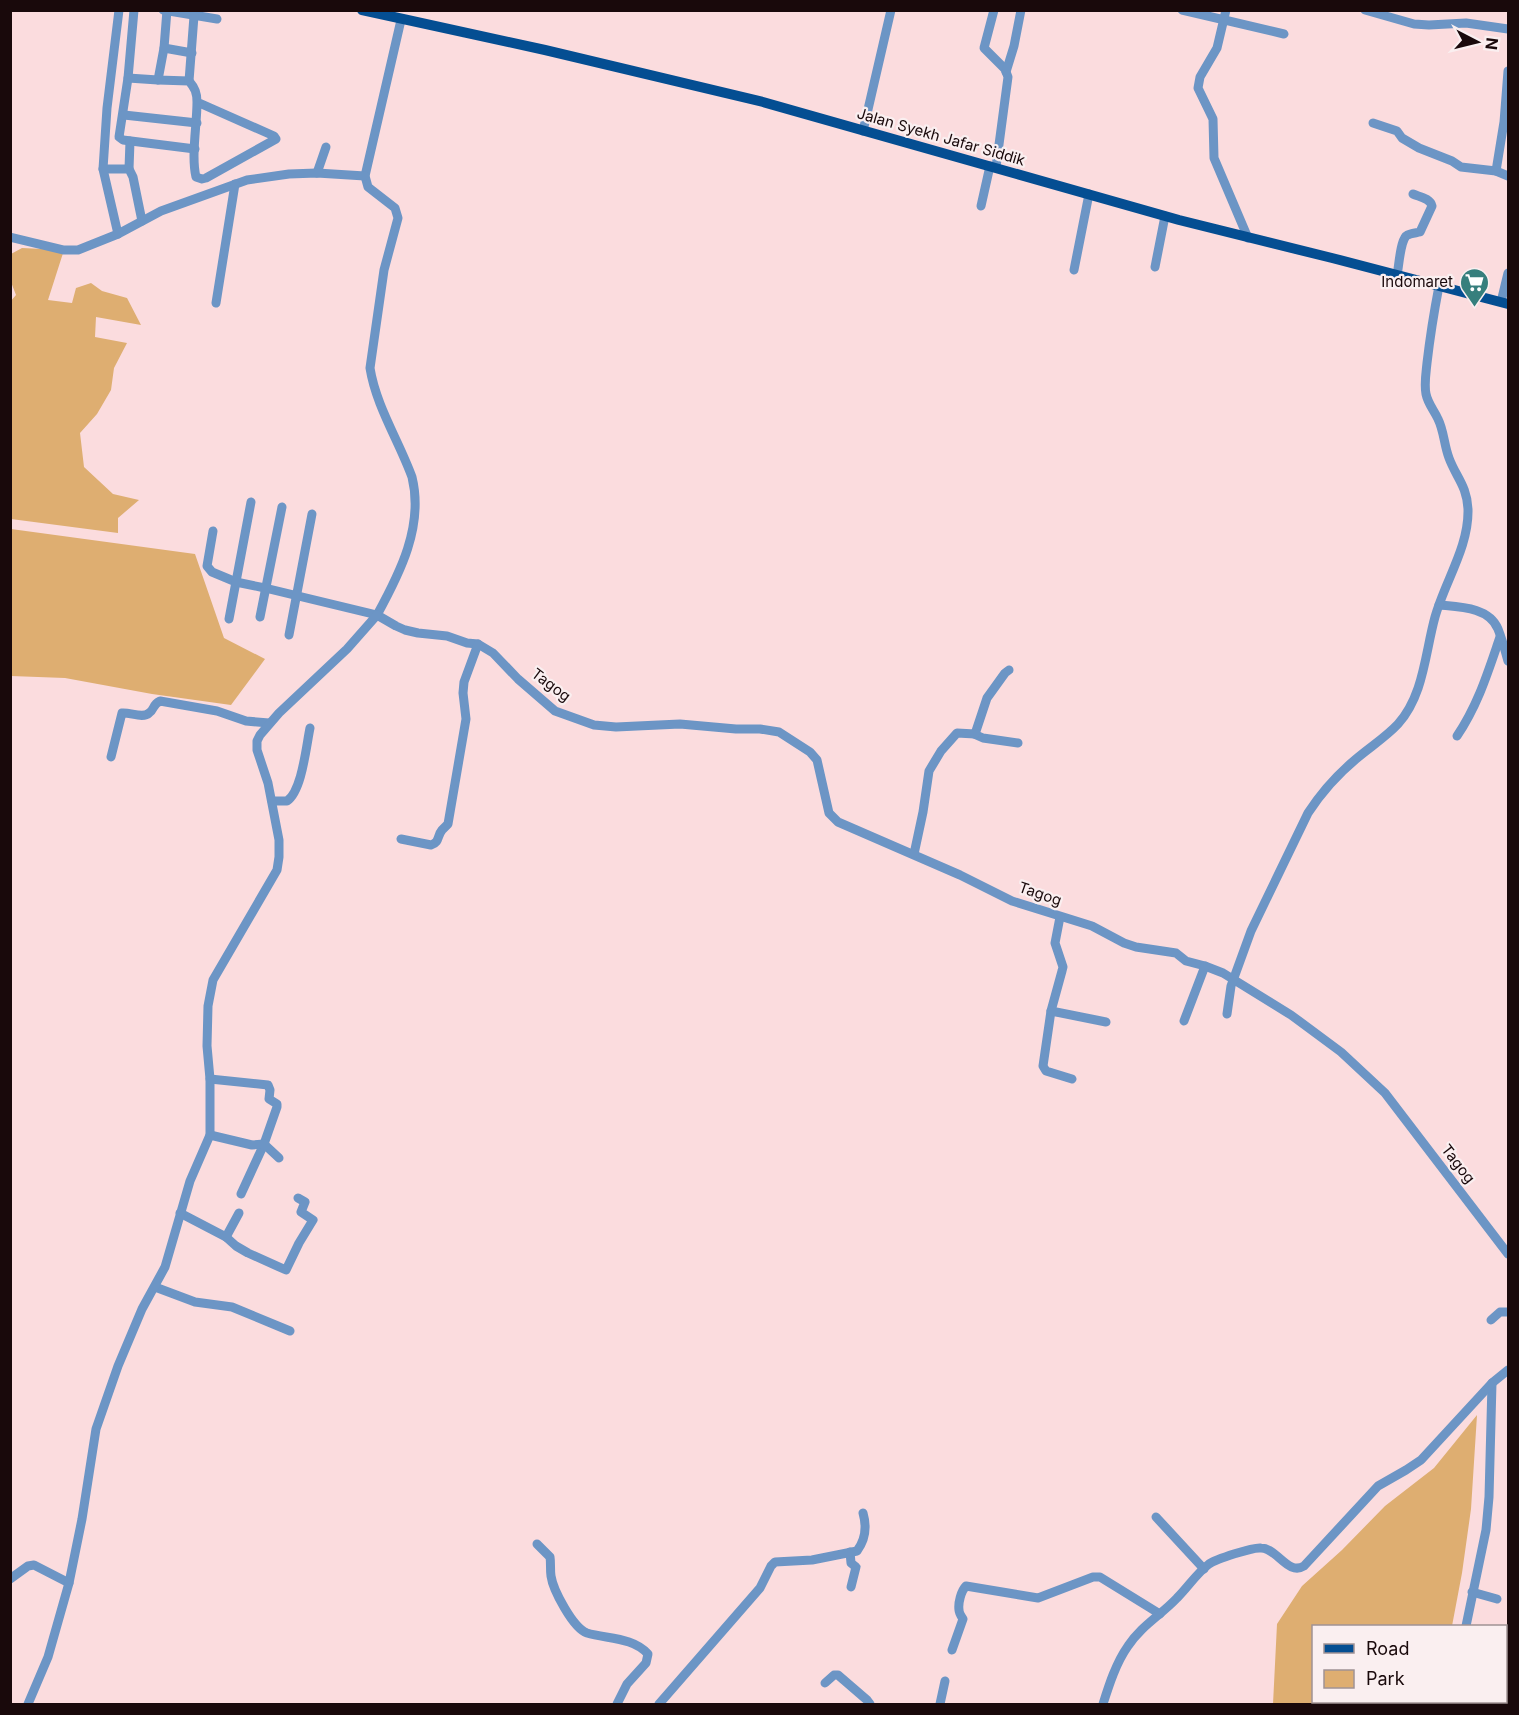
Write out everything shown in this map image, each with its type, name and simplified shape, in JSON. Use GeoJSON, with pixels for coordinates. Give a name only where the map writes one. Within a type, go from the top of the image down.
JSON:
{"type":"FeatureCollection","features":[{"type":"Feature","properties":{"kind":"main road","name":"Jalan Syekh Jafar Siddik"},"geometry":{"type":"LineString","coordinates":[[362,10],[545,50],[763,102],[1165,216],[1505,303]]}},
{"type":"Feature","properties":{"kind":"street"},"geometry":{"type":"LineString","coordinates":[[118,234],[103,169],[107,108],[119,10]]}},
{"type":"Feature","properties":{"kind":"street"},"geometry":{"type":"LineString","coordinates":[[134,10],[124,115],[119,137],[123,140],[195,149]]}},
{"type":"Feature","properties":{"kind":"street"},"geometry":{"type":"LineString","coordinates":[[863,131],[891,10]]}},
{"type":"Feature","properties":{"kind":"street"},"geometry":{"type":"LineString","coordinates":[[994,10],[984,48],[1006,72]]}},
{"type":"Feature","properties":{"kind":"street"},"geometry":{"type":"LineString","coordinates":[[981,206],[993,166],[1008,81],[1006,72],[1021,10]]}},
{"type":"Feature","properties":{"kind":"street"},"geometry":{"type":"LineString","coordinates":[[1182,10],[1284,34]]}},
{"type":"Feature","properties":{"kind":"street"},"geometry":{"type":"LineString","coordinates":[[1226,10],[1217,48],[1200,77],[1198,88],[1213,119],[1214,158],[1248,238]]}},
{"type":"Feature","properties":{"kind":"street"},"geometry":{"type":"LineString","coordinates":[[1365,10],[1414,24],[1466,23],[1509,29]]}},
{"type":"Feature","properties":{"kind":"street"},"geometry":{"type":"LineString","coordinates":[[158,80],[164,48],[165,11],[217,19]]}},
{"type":"Feature","properties":{"kind":"street"},"geometry":{"type":"LineString","coordinates":[[194,16],[189,81],[196,90],[197,102],[196,177],[202,179],[276,139],[274,136],[197,102]]}},
{"type":"Feature","properties":{"kind":"street"},"geometry":{"type":"LineString","coordinates":[[28,1704],[48,1658],[69,1583],[96,1429],[118,1366],[142,1309],[165,1267],[190,1180],[210,1135],[210,1079],[207,1046],[208,1006],[213,980],[277,870],[279,840],[268,783],[257,750],[257,741],[270,723],[347,649],[377,615],[399,570],[410,543],[415,522],[412,477],[380,403],[370,368],[384,270],[398,218],[395,208],[368,187],[365,176],[401,20]]}},
{"type":"Feature","properties":{"kind":"street"},"geometry":{"type":"LineString","coordinates":[[164,48],[192,53]]}},
{"type":"Feature","properties":{"kind":"street"},"geometry":{"type":"LineString","coordinates":[[1496,171],[1506,123],[1508,71]]}},
{"type":"Feature","properties":{"kind":"street"},"geometry":{"type":"LineString","coordinates":[[128,78],[189,81]]}},
{"type":"Feature","properties":{"kind":"street"},"geometry":{"type":"LineString","coordinates":[[124,115],[197,123]]}},
{"type":"Feature","properties":{"kind":"street"},"geometry":{"type":"LineString","coordinates":[[1373,123],[1397,131],[1402,138],[1419,148],[1461,167],[1496,171],[1509,176]]}},
{"type":"Feature","properties":{"kind":"street"},"geometry":{"type":"LineString","coordinates":[[130,141],[129,169],[133,177],[142,221]]}},
{"type":"Feature","properties":{"kind":"street"},"geometry":{"type":"LineString","coordinates":[[317,173],[326,147]]}},
{"type":"Feature","properties":{"kind":"street"},"geometry":{"type":"LineString","coordinates":[[103,169],[129,169]]}},
{"type":"Feature","properties":{"kind":"street"},"geometry":{"type":"LineString","coordinates":[[10,237],[64,250],[74,250],[118,234],[161,211],[247,180],[317,173],[365,176]]}},
{"type":"Feature","properties":{"kind":"street"},"geometry":{"type":"LineString","coordinates":[[216,303],[235,184]]}},
{"type":"Feature","properties":{"kind":"street"},"geometry":{"type":"LineString","coordinates":[[1074,270],[1089,194]]}},
{"type":"Feature","properties":{"kind":"street"},"geometry":{"type":"LineString","coordinates":[[1397,275],[1405,237],[1408,234],[1420,232],[1432,206],[1430,201],[1413,194]]}},
{"type":"Feature","properties":{"kind":"street"},"geometry":{"type":"LineString","coordinates":[[1155,267],[1165,216]]}},
{"type":"Feature","properties":{"kind":"street"},"geometry":{"type":"LineString","coordinates":[[1505,303],[1509,273]]}},
{"type":"Feature","properties":{"kind":"street"},"geometry":{"type":"LineString","coordinates":[[1227,1014],[1233,979],[1251,931],[1308,813],[1318,798],[1354,761],[1389,733],[1410,708],[1419,686],[1439,605],[1461,549],[1468,509],[1463,486],[1449,458],[1441,428],[1429,405],[1425,387],[1430,334],[1439,286]]}},
{"type":"Feature","properties":{"kind":"street"},"geometry":{"type":"LineString","coordinates":[[229,619],[250,502]]}},
{"type":"Feature","properties":{"kind":"street"},"geometry":{"type":"LineString","coordinates":[[260,617],[282,507]]}},
{"type":"Feature","properties":{"kind":"street"},"geometry":{"type":"LineString","coordinates":[[289,635],[312,514]]}},
{"type":"Feature","properties":{"kind":"street"},"geometry":{"type":"LineString","coordinates":[[213,531],[207,566],[212,572],[236,582],[377,615],[405,630],[447,636],[478,644],[462,693],[466,719],[448,824],[441,831],[435,844],[424,845],[401,839]]}},
{"type":"Feature","properties":{"kind":"street"},"geometry":{"type":"LineString","coordinates":[[1439,605],[1462,607],[1488,616],[1497,627],[1509,661]]}},
{"type":"Feature","properties":{"kind":"street"},"geometry":{"type":"LineString","coordinates":[[1457,736],[1479,698],[1500,637]]}},
{"type":"Feature","properties":{"kind":"street","name":"Tagog"},"geometry":{"type":"LineString","coordinates":[[478,644],[493,653],[518,679],[555,711],[594,725],[616,727],[680,724],[779,732],[810,752],[817,760],[829,813],[843,824],[914,854],[1012,901],[1092,926],[1136,947],[1176,953],[1186,961],[1205,966],[1233,979],[1316,1033],[1371,1080],[1397,1109],[1509,1254]]}},
{"type":"Feature","properties":{"kind":"street"},"geometry":{"type":"LineString","coordinates":[[974,734],[987,698],[1009,670]]}},
{"type":"Feature","properties":{"kind":"street"},"geometry":{"type":"LineString","coordinates":[[111,757],[122,713],[146,715],[160,701],[270,723]]}},
{"type":"Feature","properties":{"kind":"street"},"geometry":{"type":"LineString","coordinates":[[272,801],[287,801],[294,793],[301,773],[310,728]]}},
{"type":"Feature","properties":{"kind":"street"},"geometry":{"type":"LineString","coordinates":[[914,854],[929,771],[941,751],[957,733],[1018,743]]}},
{"type":"Feature","properties":{"kind":"street"},"geometry":{"type":"LineString","coordinates":[[1060,917],[1055,943],[1063,967],[1051,1011],[1043,1062],[1044,1069],[1072,1079]]}},
{"type":"Feature","properties":{"kind":"street"},"geometry":{"type":"LineString","coordinates":[[1184,1021],[1205,966]]}},
{"type":"Feature","properties":{"kind":"street"},"geometry":{"type":"LineString","coordinates":[[1051,1011],[1106,1022]]}},
{"type":"Feature","properties":{"kind":"street"},"geometry":{"type":"LineString","coordinates":[[210,1079],[264,1084],[270,1087],[269,1099],[277,1104],[264,1144],[241,1194]]}},
{"type":"Feature","properties":{"kind":"street"},"geometry":{"type":"LineString","coordinates":[[210,1135],[252,1145],[264,1144],[279,1158]]}},
{"type":"Feature","properties":{"kind":"street"},"geometry":{"type":"LineString","coordinates":[[180,1213],[226,1237],[240,1249],[286,1270],[313,1220],[301,1212],[305,1202],[298,1198]]}},
{"type":"Feature","properties":{"kind":"street"},"geometry":{"type":"LineString","coordinates":[[226,1237],[239,1213]]}},
{"type":"Feature","properties":{"kind":"street"},"geometry":{"type":"LineString","coordinates":[[155,1287],[195,1302],[232,1307],[290,1331]]}},
{"type":"Feature","properties":{"kind":"street"},"geometry":{"type":"LineString","coordinates":[[1491,1320],[1500,1312],[1509,1312]]}},
{"type":"Feature","properties":{"kind":"street"},"geometry":{"type":"LineString","coordinates":[[1103,1704],[1111,1679],[1126,1648],[1143,1628],[1204,1569],[1214,1562],[1259,1547],[1271,1550],[1293,1568],[1298,1569],[1304,1566],[1378,1486],[1420,1460],[1492,1383],[1509,1370]]}},
{"type":"Feature","properties":{"kind":"street"},"geometry":{"type":"LineString","coordinates":[[1466,1625],[1486,1530],[1492,1383]]}},
{"type":"Feature","properties":{"kind":"street"},"geometry":{"type":"LineString","coordinates":[[659,1704],[760,1588],[775,1562],[812,1560],[859,1549],[866,1528],[863,1513]]}},
{"type":"Feature","properties":{"kind":"street"},"geometry":{"type":"LineString","coordinates":[[1156,1517],[1204,1569]]}},
{"type":"Feature","properties":{"kind":"street"},"geometry":{"type":"LineString","coordinates":[[537,1544],[550,1557],[554,1586],[570,1617],[578,1627],[590,1634],[627,1641],[645,1650],[648,1654],[645,1663],[627,1684],[617,1704]]}},
{"type":"Feature","properties":{"kind":"street"},"geometry":{"type":"LineString","coordinates":[[850,1552],[851,1563],[856,1567],[851,1587]]}},
{"type":"Feature","properties":{"kind":"street"},"geometry":{"type":"LineString","coordinates":[[10,1579],[28,1566],[34,1565],[69,1583]]}},
{"type":"Feature","properties":{"kind":"street"},"geometry":{"type":"LineString","coordinates":[[952,1650],[963,1619],[958,1611],[963,1588],[966,1586],[1038,1598],[1093,1577],[1100,1577],[1160,1614]]}},
{"type":"Feature","properties":{"kind":"street"},"geometry":{"type":"LineString","coordinates":[[1472,1592],[1497,1599]]}},
{"type":"Feature","properties":{"kind":"street"},"geometry":{"type":"LineString","coordinates":[[825,1683],[834,1675],[838,1675],[870,1704]]}},
{"type":"Feature","properties":{"kind":"street"},"geometry":{"type":"LineString","coordinates":[[940,1704],[945,1681]]}},
{"type":"Feature","properties":{"kind":"green space"},"geometry":{"type":"Polygon","coordinates":[[[22,248],[64,250],[48,300],[72,303],[76,288],[91,283],[102,291],[127,298],[141,325],[96,317],[95,337],[127,343],[114,368],[111,390],[97,414],[80,433],[84,467],[113,494],[139,500],[118,518],[118,533],[11,519],[10,302],[16,295],[11,282],[11,254],[22,248]]]}},
{"type":"Feature","properties":{"kind":"green space"},"geometry":{"type":"Polygon","coordinates":[[[11,529],[195,554],[224,638],[265,659],[231,705],[152,694],[65,678],[11,676],[11,529]]]}},
{"type":"Feature","properties":{"kind":"green space"},"geometry":{"type":"Polygon","coordinates":[[[1477,1415],[1471,1509],[1452,1625],[1312,1625],[1312,1703],[1441,1704],[1273,1704],[1277,1624],[1302,1586],[1342,1550],[1385,1506],[1434,1468],[1477,1415]]]}},
{"type":"Feature","properties":{"kind":"place","name":"Indomaret"},"geometry":{"type":"Point","coordinates":[1474,308]}}]}
